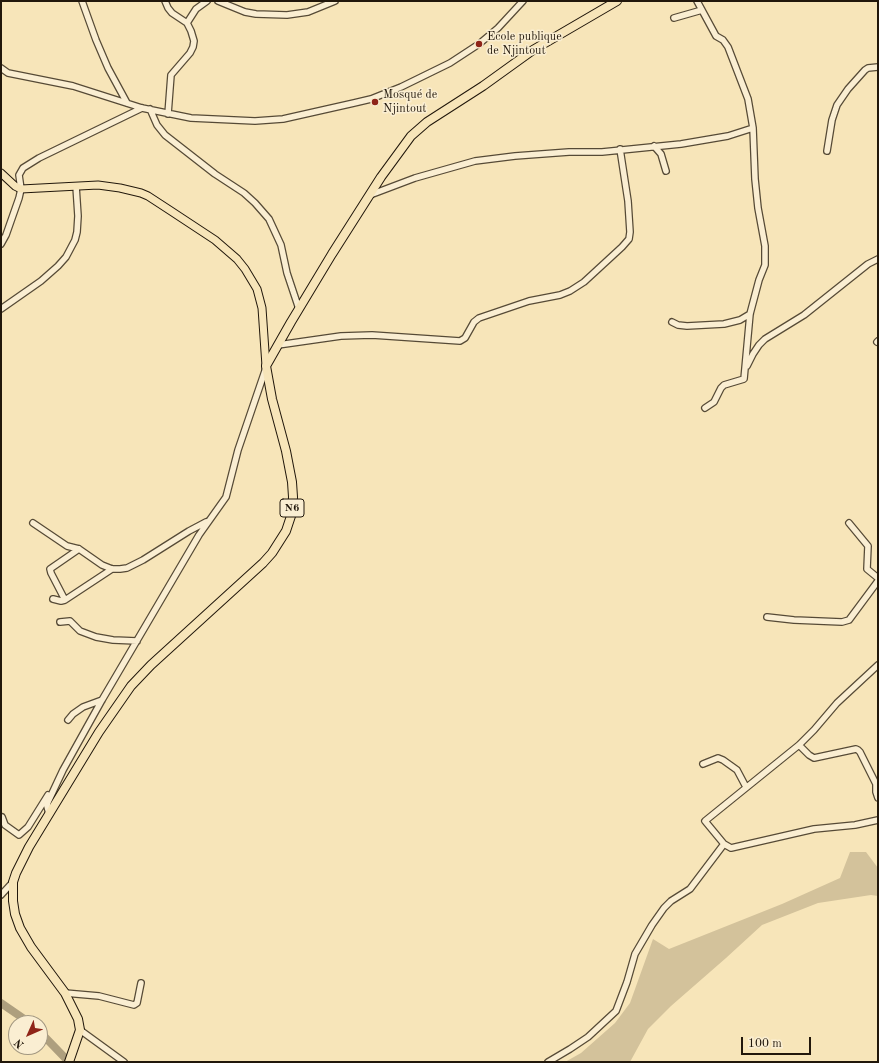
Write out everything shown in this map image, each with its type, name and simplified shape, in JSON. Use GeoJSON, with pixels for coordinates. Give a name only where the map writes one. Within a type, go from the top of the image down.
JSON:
{"type":"FeatureCollection","features":[{"type":"Feature","properties":{"kind":"highway"},"geometry":{"type":"LineString","coordinates":[[266,366],[299,309],[370,195],[403,145],[411,136],[427,122],[483,86],[546,42],[617,1]]}},
{"type":"Feature","properties":{"kind":"highway","name":"N6"},"geometry":{"type":"LineString","coordinates":[[80,1030],[78,1019],[66,993],[31,946],[20,928],[15,914],[13,901],[16,873],[29,848],[99,732],[131,686],[151,665],[263,563],[272,553],[286,531],[292,513],[292,482],[272,400],[266,366]]}},
{"type":"Feature","properties":{"kind":"highway"},"geometry":{"type":"LineString","coordinates":[[69,1061],[80,1030]]}},
{"type":"Feature","properties":{"kind":"main road"},"geometry":{"type":"LineString","coordinates":[[1,173],[15,186],[21,189],[98,185],[120,188],[148,196],[215,240],[229,251],[245,269],[253,281],[260,298],[266,366]]}},
{"type":"Feature","properties":{"kind":"street"},"geometry":{"type":"LineString","coordinates":[[82,1],[108,68],[127,103]]}},
{"type":"Feature","properties":{"kind":"street"},"geometry":{"type":"LineString","coordinates":[[165,1],[168,8],[187,23],[194,41],[193,48],[190,53],[171,75],[168,114]]}},
{"type":"Feature","properties":{"kind":"street"},"geometry":{"type":"LineString","coordinates":[[187,23],[196,9],[207,1]]}},
{"type":"Feature","properties":{"kind":"street"},"geometry":{"type":"LineString","coordinates":[[218,1],[245,12],[281,15],[308,12],[335,1]]}},
{"type":"Feature","properties":{"kind":"street"},"geometry":{"type":"LineString","coordinates":[[1,68],[8,73],[73,86],[142,108],[168,114],[199,119],[256,121],[283,119],[371,98],[401,87],[450,63],[498,28],[519,3],[523,1]]}},
{"type":"Feature","properties":{"kind":"street"},"geometry":{"type":"LineString","coordinates":[[697,1],[716,36],[723,40],[728,47],[748,98],[753,128],[754,179],[766,257],[750,314],[744,379],[724,385],[714,402],[705,408]]}},
{"type":"Feature","properties":{"kind":"street"},"geometry":{"type":"LineString","coordinates":[[674,18],[702,10]]}},
{"type":"Feature","properties":{"kind":"street"},"geometry":{"type":"LineString","coordinates":[[827,151],[832,120],[837,105],[848,89],[865,70],[868,68],[878,67]]}},
{"type":"Feature","properties":{"kind":"street"},"geometry":{"type":"LineString","coordinates":[[1,244],[6,235],[21,189],[19,175],[22,168],[38,158],[142,108]]}},
{"type":"Feature","properties":{"kind":"street"},"geometry":{"type":"LineString","coordinates":[[150,109],[156,125],[165,135],[215,174],[244,193],[269,219],[281,244],[287,273],[299,309]]}},
{"type":"Feature","properties":{"kind":"street"},"geometry":{"type":"LineString","coordinates":[[370,195],[415,178],[476,161],[515,156],[569,152],[602,152],[681,144],[728,136],[753,128]]}},
{"type":"Feature","properties":{"kind":"street"},"geometry":{"type":"LineString","coordinates":[[654,146],[661,154],[666,171]]}},
{"type":"Feature","properties":{"kind":"street"},"geometry":{"type":"LineString","coordinates":[[278,345],[341,336],[372,335],[460,341],[465,338],[474,322],[479,318],[522,303],[560,295],[570,291],[584,282],[629,239],[628,201],[620,149]]}},
{"type":"Feature","properties":{"kind":"street"},"geometry":{"type":"LineString","coordinates":[[1,310],[42,281],[66,257],[75,240],[77,232],[78,216],[76,186]]}},
{"type":"Feature","properties":{"kind":"street"},"geometry":{"type":"LineString","coordinates":[[745,368],[759,345],[766,339],[775,332],[804,316],[868,264],[878,259]]}},
{"type":"Feature","properties":{"kind":"street"},"geometry":{"type":"LineString","coordinates":[[672,322],[678,325],[687,326],[724,324],[740,320],[750,314]]}},
{"type":"Feature","properties":{"kind":"street"},"geometry":{"type":"LineString","coordinates":[[2,817],[6,825],[19,835],[28,827],[54,787],[102,700],[208,521],[217,511],[228,490],[238,450],[266,366]]}},
{"type":"Feature","properties":{"kind":"street"},"geometry":{"type":"LineString","coordinates":[[33,524],[67,546],[78,549],[95,561],[112,569],[127,568],[134,565],[208,521]]}},
{"type":"Feature","properties":{"kind":"street"},"geometry":{"type":"LineString","coordinates":[[849,523],[868,546],[867,569],[878,578]]}},
{"type":"Feature","properties":{"kind":"street"},"geometry":{"type":"LineString","coordinates":[[65,600],[50,569],[78,549]]}},
{"type":"Feature","properties":{"kind":"street"},"geometry":{"type":"LineString","coordinates":[[53,600],[65,600],[112,569]]}},
{"type":"Feature","properties":{"kind":"street"},"geometry":{"type":"LineString","coordinates":[[767,617],[842,622],[849,620],[878,582]]}},
{"type":"Feature","properties":{"kind":"street"},"geometry":{"type":"LineString","coordinates":[[60,622],[70,621],[80,631],[96,637],[113,640],[137,641]]}},
{"type":"Feature","properties":{"kind":"street"},"geometry":{"type":"LineString","coordinates":[[878,665],[841,699],[799,745],[705,821],[724,844],[731,848],[814,829],[855,825],[878,820]]}},
{"type":"Feature","properties":{"kind":"street"},"geometry":{"type":"LineString","coordinates":[[68,720],[73,714],[83,708],[102,700]]}},
{"type":"Feature","properties":{"kind":"street"},"geometry":{"type":"LineString","coordinates":[[799,745],[814,758],[856,749],[858,750],[876,784],[878,798]]}},
{"type":"Feature","properties":{"kind":"street"},"geometry":{"type":"LineString","coordinates":[[703,764],[718,758],[723,760],[737,770],[746,787]]}},
{"type":"Feature","properties":{"kind":"street"},"geometry":{"type":"LineString","coordinates":[[50,814],[47,806],[54,787]]}},
{"type":"Feature","properties":{"kind":"street"},"geometry":{"type":"LineString","coordinates":[[548,1062],[588,1037],[616,1011],[627,982],[635,954],[652,925],[664,908],[690,889],[724,844]]}},
{"type":"Feature","properties":{"kind":"street"},"geometry":{"type":"LineString","coordinates":[[1,895],[14,882]]}},
{"type":"Feature","properties":{"kind":"street"},"geometry":{"type":"LineString","coordinates":[[66,993],[99,996],[134,1005],[137,1003],[141,983]]}},
{"type":"Feature","properties":{"kind":"street"},"geometry":{"type":"LineString","coordinates":[[80,1030],[124,1062]]}},
{"type":"Feature","properties":{"kind":"shaded area"},"geometry":{"type":"Polygon","coordinates":[[[850,852],[866,852],[878,868],[878,896],[871,895],[818,903],[762,925],[671,1006],[648,1029],[630,1062],[565,1062],[581,1053],[615,1023],[630,1003],[653,939],[669,949],[782,904],[840,878],[850,852]]]}},
{"type":"Feature","properties":{"kind":"waterway"},"geometry":{"type":"LineString","coordinates":[[1,1003],[18,1015]]}},
{"type":"Feature","properties":{"kind":"waterway"},"geometry":{"type":"LineString","coordinates":[[48,1040],[69,1062]]}},
{"type":"Feature","properties":{"kind":"place","name":"Ecole publique de Njintout"},"geometry":{"type":"Point","coordinates":[479,44]}},
{"type":"Feature","properties":{"kind":"place","name":"Mosqué de Njintout"},"geometry":{"type":"Point","coordinates":[375,102]}}]}
